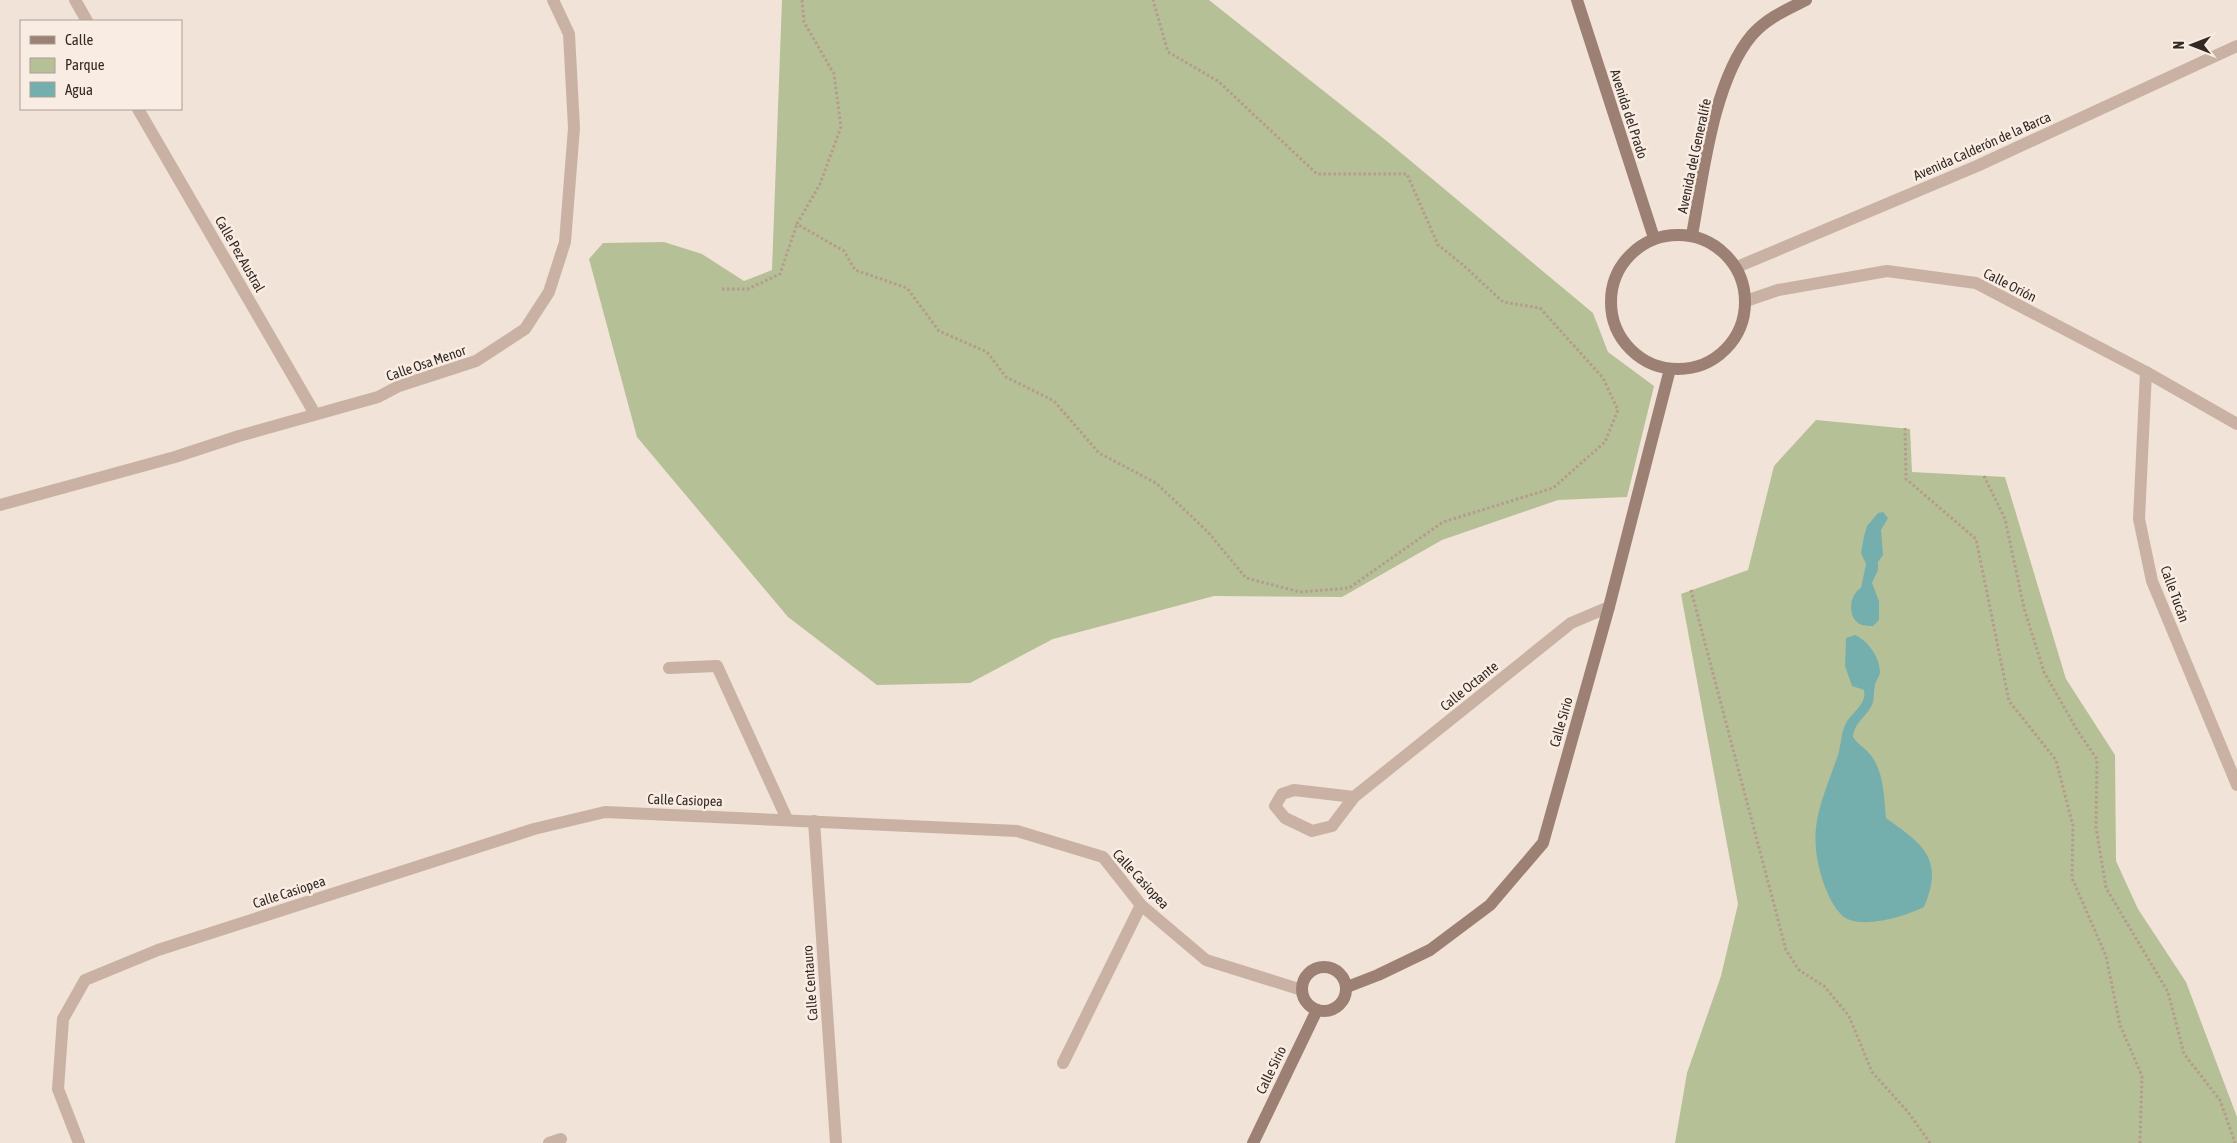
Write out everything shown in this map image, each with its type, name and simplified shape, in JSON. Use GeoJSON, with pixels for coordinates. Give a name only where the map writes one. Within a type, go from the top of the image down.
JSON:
{"type":"FeatureCollection","features":[{"type":"Feature","properties":{"kind":"street"},"geometry":{"type":"LineString","coordinates":[[74,0],[86,20]]}},
{"type":"Feature","properties":{"kind":"street","name":"Calle Osa Menor"},"geometry":{"type":"LineString","coordinates":[[0,504],[174,457],[378,397],[399,386],[476,361],[525,329],[549,292],[565,242],[574,128],[569,34],[553,0]]}},
{"type":"Feature","properties":{"kind":"street","name":"Avenida del Prado"},"geometry":{"type":"LineString","coordinates":[[1577,0],[1654,238]]}},
{"type":"Feature","properties":{"kind":"street","name":"Avenida del Generalife"},"geometry":{"type":"LineString","coordinates":[[1692,235],[1714,122],[1737,57],[1752,35],[1772,16],[1806,0]]}},
{"type":"Feature","properties":{"kind":"street","name":"Avenida Calderón de la Barca"},"geometry":{"type":"LineString","coordinates":[[1737,267],[1977,166],[2237,46]]}},
{"type":"Feature","properties":{"kind":"street","name":"Calle Pez Austral"},"geometry":{"type":"LineString","coordinates":[[139,110],[315,414]]}},
{"type":"Feature","properties":{"kind":"street"},"geometry":{"type":"LineString","coordinates":[[1672,234],[1692,235],[1710,241],[1725,252],[1737,267],[1744,284],[1746,301],[1742,324],[1731,344],[1714,360],[1693,369],[1670,369],[1646,361],[1626,345],[1614,323],[1610,297],[1617,272],[1632,252],[1654,238],[1672,234]]}},
{"type":"Feature","properties":{"kind":"street","name":"Calle Orión"},"geometry":{"type":"LineString","coordinates":[[1746,301],[1778,290],[1887,271],[1976,283],[2146,372],[2237,424]]}},
{"type":"Feature","properties":{"kind":"street","name":"Calle Sirio"},"geometry":{"type":"LineString","coordinates":[[1347,987],[1378,975],[1430,950],[1490,904],[1543,843],[1609,607],[1670,369]]}},
{"type":"Feature","properties":{"kind":"street","name":"Calle Tucán"},"geometry":{"type":"LineString","coordinates":[[2146,372],[2139,518],[2152,581],[2237,785]]}},
{"type":"Feature","properties":{"kind":"street","name":"Calle Octante"},"geometry":{"type":"LineString","coordinates":[[1354,797],[1294,790],[1282,794],[1275,806],[1285,818],[1312,831],[1332,826],[1354,797],[1571,623],[1609,607]]}},
{"type":"Feature","properties":{"kind":"street"},"geometry":{"type":"LineString","coordinates":[[669,668],[717,666],[787,819]]}},
{"type":"Feature","properties":{"kind":"street","name":"Calle Casiopea"},"geometry":{"type":"LineString","coordinates":[[79,1143],[58,1088],[63,1018],[86,980],[158,950],[534,829],[605,812],[1017,831],[1103,857],[1141,905],[1206,960],[1302,990]]}},
{"type":"Feature","properties":{"kind":"street","name":"Calle Centauro"},"geometry":{"type":"LineString","coordinates":[[814,821],[836,1143]]}},
{"type":"Feature","properties":{"kind":"street"},"geometry":{"type":"LineString","coordinates":[[1063,1063],[1141,905]]}},
{"type":"Feature","properties":{"kind":"street"},"geometry":{"type":"LineString","coordinates":[[1323,966],[1340,971],[1347,987],[1342,1004],[1326,1011],[1317,1010],[1310,1006],[1304,999],[1302,990],[1307,974],[1314,968],[1323,966]]}},
{"type":"Feature","properties":{"kind":"street","name":"Calle Sirio"},"geometry":{"type":"LineString","coordinates":[[1252,1143],[1317,1010]]}},
{"type":"Feature","properties":{"kind":"path"},"geometry":{"type":"LineString","coordinates":[[722,289],[748,289],[780,274],[797,224],[820,184],[841,127],[834,74],[804,22],[802,0]]}},
{"type":"Feature","properties":{"kind":"path"},"geometry":{"type":"LineString","coordinates":[[797,224],[844,251],[855,270],[907,288],[939,331],[986,352],[1006,377],[1054,401],[1099,453],[1156,483],[1208,532],[1246,578],[1300,592],[1349,588],[1443,522],[1553,488],[1605,442],[1618,410],[1603,378],[1540,308],[1503,302],[1462,264],[1438,245],[1407,174],[1317,174],[1218,81],[1168,52],[1153,0]]}},
{"type":"Feature","properties":{"kind":"path"},"geometry":{"type":"LineString","coordinates":[[1905,428],[1906,479],[1976,539],[2009,701],[2056,760],[2073,826],[2072,878],[2106,956],[2120,1025],[2142,1076],[2140,1143]]}},
{"type":"Feature","properties":{"kind":"path"},"geometry":{"type":"LineString","coordinates":[[1984,476],[2005,519],[2024,608],[2044,672],[2077,730],[2097,759],[2096,827],[2106,888],[2168,992],[2184,1054],[2220,1100],[2235,1143]]}},
{"type":"Feature","properties":{"kind":"path"},"geometry":{"type":"LineString","coordinates":[[1691,590],[1786,950],[1799,970],[1824,986],[1849,1016],[1872,1072],[1908,1112],[1930,1143]]}},
{"type":"Feature","properties":{"kind":"green space"},"geometry":{"type":"Polygon","coordinates":[[[782,0],[1209,0],[1388,142],[1593,313],[1608,352],[1654,386],[1627,497],[1558,500],[1442,540],[1342,597],[1214,596],[1053,639],[970,683],[877,685],[788,617],[637,437],[589,259],[603,243],[664,242],[702,254],[744,281],[772,270],[782,0]]]}},
{"type":"Feature","properties":{"kind":"green space"},"geometry":{"type":"Polygon","coordinates":[[[1816,420],[1910,429],[1912,472],[2005,477],[2066,679],[2115,755],[2116,861],[2138,909],[2186,982],[2237,1117],[2237,1143],[1675,1143],[1687,1073],[1721,976],[1738,904],[1681,594],[1748,570],[1774,466],[1816,420]]]}},
{"type":"Feature","properties":{"kind":"water"},"geometry":{"type":"Polygon","coordinates":[[[1883,512],[1888,518],[1881,530],[1883,555],[1878,562],[1878,570],[1872,583],[1879,601],[1879,620],[1873,626],[1865,626],[1858,623],[1852,615],[1851,604],[1854,595],[1861,588],[1866,564],[1861,553],[1867,526],[1878,513],[1883,512]]]}},
{"type":"Feature","properties":{"kind":"water"},"geometry":{"type":"Polygon","coordinates":[[[1855,635],[1860,637],[1872,650],[1878,661],[1880,672],[1875,684],[1872,705],[1858,724],[1853,737],[1873,758],[1877,765],[1884,792],[1886,818],[1919,845],[1931,864],[1932,876],[1930,890],[1924,907],[1898,917],[1868,922],[1858,922],[1845,918],[1834,906],[1825,887],[1816,850],[1817,820],[1838,755],[1844,728],[1861,704],[1864,695],[1864,690],[1852,686],[1845,666],[1846,638],[1855,635]]]}}]}
